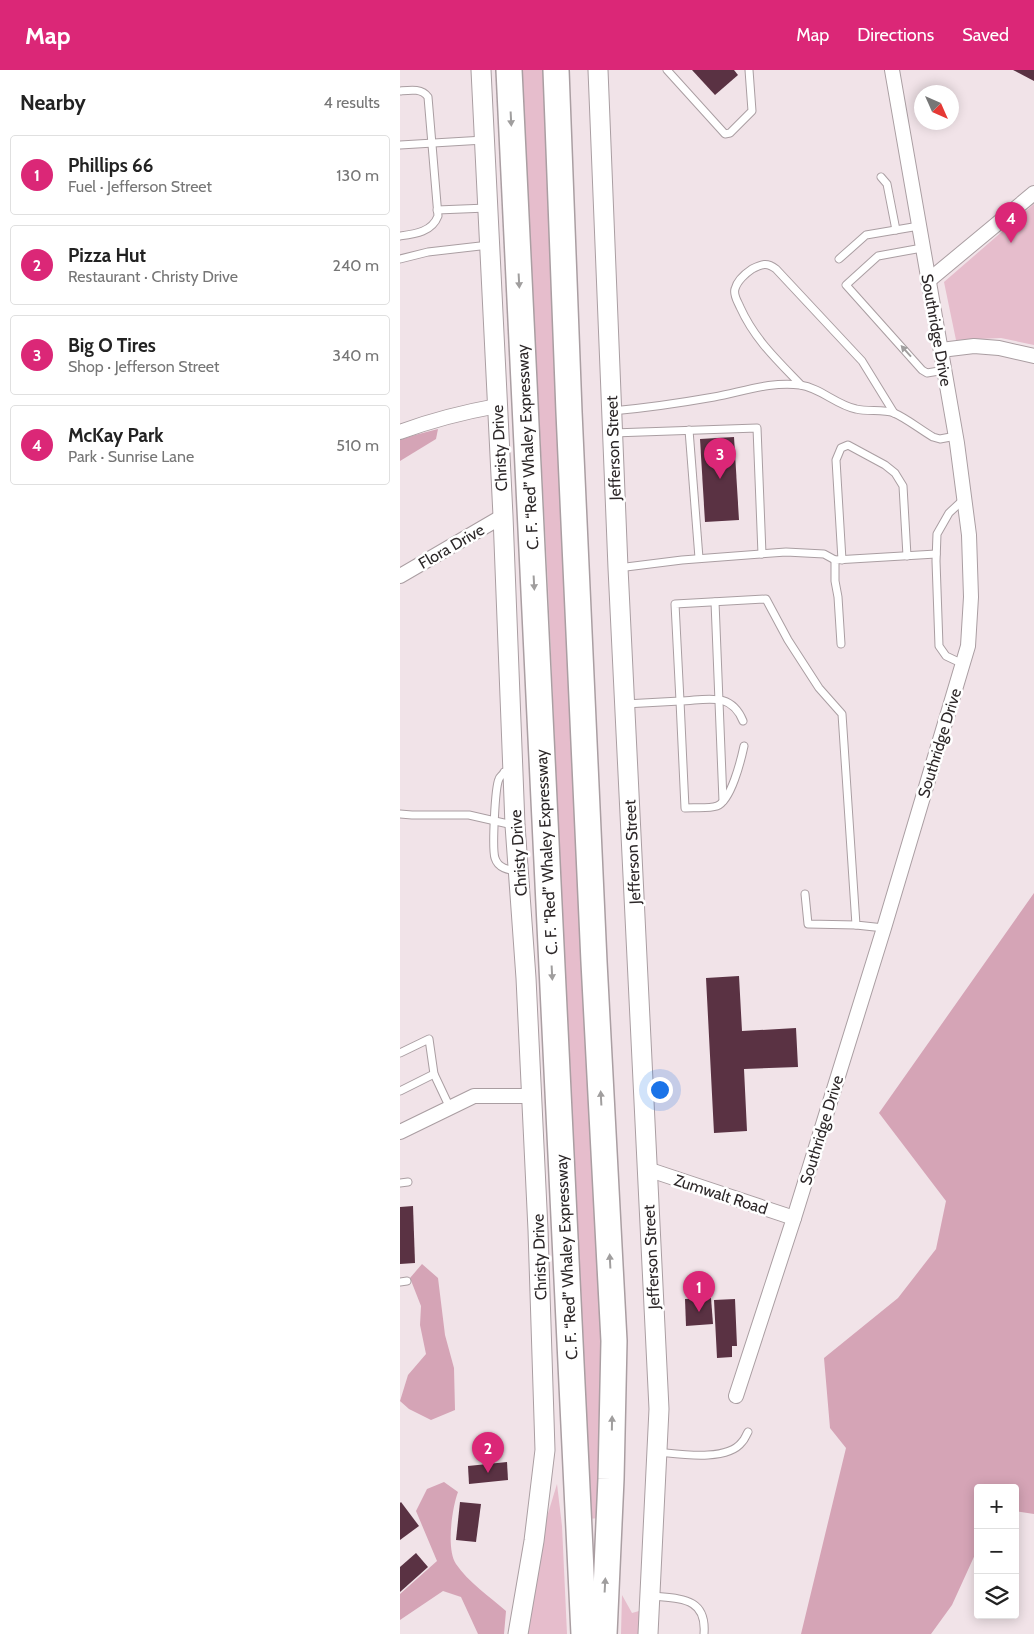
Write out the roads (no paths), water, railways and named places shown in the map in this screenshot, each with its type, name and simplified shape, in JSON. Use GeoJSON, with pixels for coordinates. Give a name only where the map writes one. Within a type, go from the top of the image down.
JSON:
{"type":"FeatureCollection","features":[{"type":"Feature","properties":{"kind":"highway","name":"C. F. “Red” Whaley Expressway"},"geometry":{"type":"LineString","coordinates":[[509,70],[583,1629]]}},
{"type":"Feature","properties":{"kind":"highway"},"geometry":{"type":"LineString","coordinates":[[556,70],[569,412],[593,942],[614,1341],[611,1479],[604,1634]]}},
{"type":"Feature","properties":{"kind":"street","name":"Christy Drive"},"geometry":{"type":"LineString","coordinates":[[481,70],[503,516],[515,825],[526,978],[538,1230],[545,1450],[534,1541],[518,1634]]}},
{"type":"Feature","properties":{"kind":"street","name":"Jefferson Street"},"geometry":{"type":"LineString","coordinates":[[598,70],[618,568],[659,1409],[648,1634]]}},
{"type":"Feature","properties":{"kind":"street","name":"Southridge Drive"},"geometry":{"type":"LineString","coordinates":[[736,1396],[794,1218],[884,928],[968,646],[971,597],[969,535],[965,499],[945,370],[892,70]]}},
{"type":"Feature","properties":{"kind":"street"},"geometry":{"type":"LineString","coordinates":[[928,281],[1034,193]]}},
{"type":"Feature","properties":{"kind":"street"},"geometry":{"type":"LineString","coordinates":[[941,350],[974,346],[999,348],[1034,356]]}},
{"type":"Feature","properties":{"kind":"street"},"geometry":{"type":"LineString","coordinates":[[400,432],[461,412],[497,406]]}},
{"type":"Feature","properties":{"kind":"street","name":"Flora Drive"},"geometry":{"type":"LineString","coordinates":[[400,576],[503,516]]}},
{"type":"Feature","properties":{"kind":"street"},"geometry":{"type":"LineString","coordinates":[[400,1132],[474,1096],[531,1096]]}},
{"type":"Feature","properties":{"kind":"street","name":"Zumwalt Road"},"geometry":{"type":"LineString","coordinates":[[647,1169],[794,1218]]}},
{"type":"Feature","properties":{"kind":"lane"},"geometry":{"type":"LineString","coordinates":[[667,70],[725,134],[730,133],[752,111],[748,70]]}},
{"type":"Feature","properties":{"kind":"lane"},"geometry":{"type":"LineString","coordinates":[[400,91],[419,91],[425,93],[428,97],[438,216],[435,223],[418,234],[400,236]]}},
{"type":"Feature","properties":{"kind":"lane"},"geometry":{"type":"LineString","coordinates":[[400,145],[484,140]]}},
{"type":"Feature","properties":{"kind":"lane"},"geometry":{"type":"LineString","coordinates":[[881,178],[887,184],[896,230]]}},
{"type":"Feature","properties":{"kind":"lane"},"geometry":{"type":"LineString","coordinates":[[437,210],[488,208]]}},
{"type":"Feature","properties":{"kind":"lane"},"geometry":{"type":"LineString","coordinates":[[840,259],[866,235],[919,226]]}},
{"type":"Feature","properties":{"kind":"lane"},"geometry":{"type":"LineString","coordinates":[[400,259],[428,252],[489,245]]}},
{"type":"Feature","properties":{"kind":"lane"},"geometry":{"type":"LineString","coordinates":[[922,248],[878,256],[846,285],[922,370],[927,373],[945,370]]}},
{"type":"Feature","properties":{"kind":"lane"},"geometry":{"type":"LineString","coordinates":[[801,386],[762,345],[747,323],[735,296],[735,289],[746,273],[762,264],[770,265],[776,269],[862,361],[894,413]]}},
{"type":"Feature","properties":{"kind":"lane"},"geometry":{"type":"LineString","coordinates":[[611,411],[680,403],[762,386],[783,384],[812,388],[839,403],[856,409],[894,413],[933,437],[940,439],[956,436]]}},
{"type":"Feature","properties":{"kind":"lane"},"geometry":{"type":"LineString","coordinates":[[612,433],[757,428],[762,554]]}},
{"type":"Feature","properties":{"kind":"lane"},"geometry":{"type":"LineString","coordinates":[[689,430],[699,558]]}},
{"type":"Feature","properties":{"kind":"lane"},"geometry":{"type":"LineString","coordinates":[[841,644],[835,581],[838,560],[836,460],[841,448],[848,445],[885,465],[895,473],[903,486],[907,556]]}},
{"type":"Feature","properties":{"kind":"lane"},"geometry":{"type":"LineString","coordinates":[[963,664],[946,656],[939,646],[936,554],[937,534],[949,513],[965,499]]}},
{"type":"Feature","properties":{"kind":"lane"},"geometry":{"type":"LineString","coordinates":[[618,568],[699,558],[786,552],[824,554],[838,560],[936,554]]}},
{"type":"Feature","properties":{"kind":"lane"},"geometry":{"type":"LineString","coordinates":[[744,746],[740,766],[723,802],[717,806],[685,808],[675,604],[766,599],[788,640],[819,688],[842,714],[856,926]]}},
{"type":"Feature","properties":{"kind":"lane"},"geometry":{"type":"LineString","coordinates":[[716,602],[723,802]]}},
{"type":"Feature","properties":{"kind":"lane"},"geometry":{"type":"LineString","coordinates":[[625,704],[720,699],[732,703],[739,711],[743,721]]}},
{"type":"Feature","properties":{"kind":"lane"},"geometry":{"type":"LineString","coordinates":[[513,771],[504,772],[499,779],[496,793],[494,839],[495,859],[504,870],[518,872]]}},
{"type":"Feature","properties":{"kind":"lane"},"geometry":{"type":"LineString","coordinates":[[400,814],[412,816],[469,814],[515,825]]}},
{"type":"Feature","properties":{"kind":"lane"},"geometry":{"type":"LineString","coordinates":[[805,894],[808,924],[884,928]]}},
{"type":"Feature","properties":{"kind":"lane"},"geometry":{"type":"LineString","coordinates":[[400,1053],[429,1039],[434,1074],[450,1108]]}},
{"type":"Feature","properties":{"kind":"lane"},"geometry":{"type":"LineString","coordinates":[[400,1092],[434,1074]]}},
{"type":"Feature","properties":{"kind":"lane"},"geometry":{"type":"LineString","coordinates":[[657,1452],[698,1455],[719,1454],[742,1444],[748,1432]]}},
{"type":"Feature","properties":{"kind":"lane"},"geometry":{"type":"LineString","coordinates":[[650,1596],[679,1599],[690,1603],[700,1610],[706,1620],[704,1634]]}},
{"type":"Feature","properties":{"kind":"place","name":"McKay Park"},"geometry":{"type":"Point","coordinates":[1011,243]}},
{"type":"Feature","properties":{"kind":"place","name":"Big O Tires"},"geometry":{"type":"Point","coordinates":[720,479]}},
{"type":"Feature","properties":{"kind":"place","name":"Phillips 66"},"geometry":{"type":"Point","coordinates":[699,1312]}},
{"type":"Feature","properties":{"kind":"place","name":"Pizza Hut"},"geometry":{"type":"Point","coordinates":[488,1473]}}]}
